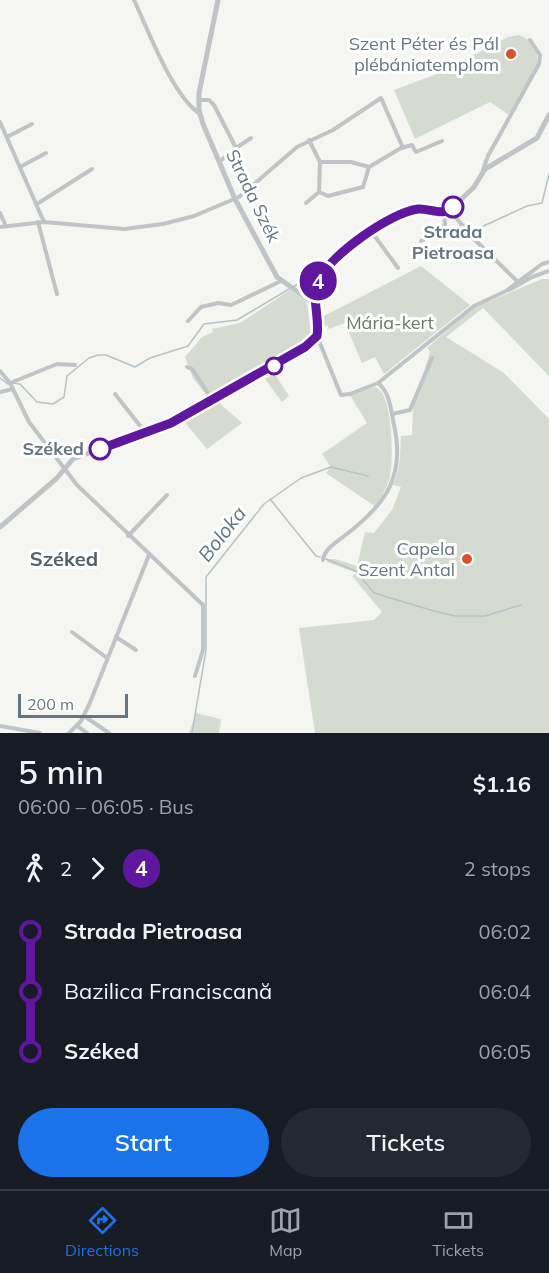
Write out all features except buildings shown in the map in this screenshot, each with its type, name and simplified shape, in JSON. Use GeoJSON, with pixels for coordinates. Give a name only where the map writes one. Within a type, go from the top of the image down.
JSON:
{"type":"FeatureCollection","features":[{"type":"Feature","properties":{"kind":"street"},"geometry":{"type":"LineString","coordinates":[[134,0],[184,100],[200,114]]}},
{"type":"Feature","properties":{"kind":"street","name":"Strada Szék"},"geometry":{"type":"LineString","coordinates":[[218,0],[199,100],[200,114],[235,199],[280,281]]}},
{"type":"Feature","properties":{"kind":"street"},"geometry":{"type":"LineString","coordinates":[[482,174],[488,156],[539,64],[540,55],[530,40]]}},
{"type":"Feature","properties":{"kind":"street"},"geometry":{"type":"LineString","coordinates":[[0,227],[44,222],[104,229],[135,228],[178,220],[235,199],[309,140],[333,130],[381,98],[403,148]]}},
{"type":"Feature","properties":{"kind":"street"},"geometry":{"type":"LineString","coordinates":[[199,100],[209,100],[214,105],[236,148]]}},
{"type":"Feature","properties":{"kind":"street"},"geometry":{"type":"LineString","coordinates":[[421,241],[445,225],[448,210],[474,187],[489,166],[537,138],[549,115]]}},
{"type":"Feature","properties":{"kind":"street"},"geometry":{"type":"LineString","coordinates":[[0,122],[44,222]]}},
{"type":"Feature","properties":{"kind":"street"},"geometry":{"type":"LineString","coordinates":[[7,137],[32,124]]}},
{"type":"Feature","properties":{"kind":"street"},"geometry":{"type":"LineString","coordinates":[[219,162],[251,138]]}},
{"type":"Feature","properties":{"kind":"street"},"geometry":{"type":"LineString","coordinates":[[306,203],[319,192],[320,162],[309,140]]}},
{"type":"Feature","properties":{"kind":"street"},"geometry":{"type":"LineString","coordinates":[[319,192],[328,196],[363,187],[369,167],[403,148],[412,145],[416,152],[442,141]]}},
{"type":"Feature","properties":{"kind":"street"},"geometry":{"type":"LineString","coordinates":[[20,167],[46,153]]}},
{"type":"Feature","properties":{"kind":"street"},"geometry":{"type":"LineString","coordinates":[[320,162],[351,162],[369,167]]}},
{"type":"Feature","properties":{"kind":"street"},"geometry":{"type":"LineString","coordinates":[[37,204],[92,169]]}},
{"type":"Feature","properties":{"kind":"street"},"geometry":{"type":"LineString","coordinates":[[517,281],[448,210],[415,210],[371,231],[346,250],[323,273],[317,284],[317,336],[341,395],[350,394],[378,383],[474,306],[506,291],[549,262]]}},
{"type":"Feature","properties":{"kind":"street"},"geometry":{"type":"LineString","coordinates":[[0,213],[6,226]]}},
{"type":"Feature","properties":{"kind":"street"},"geometry":{"type":"LineString","coordinates":[[38,222],[57,294]]}},
{"type":"Feature","properties":{"kind":"street"},"geometry":{"type":"LineString","coordinates":[[371,231],[398,268]]}},
{"type":"Feature","properties":{"kind":"street"},"geometry":{"type":"LineString","coordinates":[[506,291],[517,281],[537,272],[549,272]]}},
{"type":"Feature","properties":{"kind":"street"},"geometry":{"type":"LineString","coordinates":[[188,321],[201,307],[218,303],[231,305],[280,281],[316,304]]}},
{"type":"Feature","properties":{"kind":"street"},"geometry":{"type":"LineString","coordinates":[[0,527],[65,470],[73,459],[171,423],[280,362],[317,336]]}},
{"type":"Feature","properties":{"kind":"street"},"geometry":{"type":"LineString","coordinates":[[392,414],[410,410],[432,358]]}},
{"type":"Feature","properties":{"kind":"street"},"geometry":{"type":"LineString","coordinates":[[10,383],[57,364],[75,365]]}},
{"type":"Feature","properties":{"kind":"street"},"geometry":{"type":"LineString","coordinates":[[187,367],[192,369],[212,399]]}},
{"type":"Feature","properties":{"kind":"street"},"geometry":{"type":"LineString","coordinates":[[0,371],[10,383],[29,422],[65,470],[128,536],[203,605],[203,651],[195,676]]}},
{"type":"Feature","properties":{"kind":"street"},"geometry":{"type":"LineString","coordinates":[[323,560],[328,550],[370,515],[388,491],[399,457],[392,414],[384,391],[378,383]]}},
{"type":"Feature","properties":{"kind":"street"},"geometry":{"type":"LineString","coordinates":[[0,392],[13,389]]}},
{"type":"Feature","properties":{"kind":"street"},"geometry":{"type":"LineString","coordinates":[[115,394],[146,432]]}},
{"type":"Feature","properties":{"kind":"street"},"geometry":{"type":"LineString","coordinates":[[128,536],[167,495]]}},
{"type":"Feature","properties":{"kind":"street"},"geometry":{"type":"LineString","coordinates":[[69,733],[84,716],[149,555]]}},
{"type":"Feature","properties":{"kind":"street"},"geometry":{"type":"LineString","coordinates":[[72,632],[107,658]]}},
{"type":"Feature","properties":{"kind":"street"},"geometry":{"type":"LineString","coordinates":[[116,637],[136,651]]}},
{"type":"Feature","properties":{"kind":"street"},"geometry":{"type":"LineString","coordinates":[[84,716],[109,733]]}},
{"type":"Feature","properties":{"kind":"street"},"geometry":{"type":"LineString","coordinates":[[0,726],[40,733]]}},
{"type":"Feature","properties":{"kind":"street"},"geometry":{"type":"LineString","coordinates":[[77,726],[87,733]]}},
{"type":"Feature","properties":{"kind":"green space"},"geometry":{"type":"Polygon","coordinates":[[[519,35],[534,43],[533,50],[537,48],[537,65],[509,115],[490,102],[415,139],[394,90],[437,74],[508,37],[519,35]]]}},
{"type":"Feature","properties":{"kind":"green space","name":"Mária-kert"},"geometry":{"type":"Polygon","coordinates":[[[421,266],[470,305],[384,374],[375,357],[362,363],[345,323],[329,329],[327,325],[321,327],[320,318],[421,266]]]}},
{"type":"Feature","properties":{"kind":"green space"},"geometry":{"type":"Polygon","coordinates":[[[542,279],[549,279],[549,376],[483,308],[446,337],[504,373],[549,419],[549,733],[315,733],[299,628],[374,620],[382,612],[352,576],[357,573],[327,562],[326,559],[335,559],[357,566],[365,532],[374,533],[392,510],[401,487],[393,485],[399,467],[401,436],[412,435],[413,410],[430,352],[427,348],[473,308],[542,279]]]}},
{"type":"Feature","properties":{"kind":"green space"},"geometry":{"type":"Polygon","coordinates":[[[290,290],[307,302],[311,334],[306,340],[207,396],[193,378],[185,357],[202,337],[213,332],[212,329],[240,323],[290,290]]]}},
{"type":"Feature","properties":{"kind":"green space"},"geometry":{"type":"Polygon","coordinates":[[[274,373],[289,396],[282,402],[265,379],[274,373]]]}},
{"type":"Feature","properties":{"kind":"green space"},"geometry":{"type":"Polygon","coordinates":[[[375,387],[381,391],[386,400],[392,443],[390,477],[376,507],[326,473],[331,467],[322,454],[367,423],[350,395],[375,387]]]}},
{"type":"Feature","properties":{"kind":"green space"},"geometry":{"type":"Polygon","coordinates":[[[217,401],[242,423],[207,449],[183,420],[217,401]]]}},
{"type":"Feature","properties":{"kind":"green space"},"geometry":{"type":"Polygon","coordinates":[[[196,713],[221,719],[219,733],[189,733],[196,713]]]}},
{"type":"Feature","properties":{"kind":"waterway"},"geometry":{"type":"LineString","coordinates":[[464,224],[470,229],[477,229],[527,206],[542,203],[549,174]]}},
{"type":"Feature","properties":{"kind":"waterway"},"geometry":{"type":"LineString","coordinates":[[293,287],[382,219],[401,211],[423,207],[448,209]]}},
{"type":"Feature","properties":{"kind":"waterway"},"geometry":{"type":"LineString","coordinates":[[13,383],[20,384],[37,402],[53,404],[64,397],[67,376],[89,358],[106,355],[135,367],[150,358],[188,346],[204,324],[237,320],[289,289]]}},
{"type":"Feature","properties":{"kind":"waterway"},"geometry":{"type":"LineString","coordinates":[[0,378],[8,384]]}},
{"type":"Feature","properties":{"kind":"waterway","name":"Boloka"},"geometry":{"type":"LineString","coordinates":[[192,733],[206,650],[206,577],[264,504],[301,478],[331,467],[368,476]]}},
{"type":"Feature","properties":{"kind":"waterway"},"geometry":{"type":"LineString","coordinates":[[270,499],[316,556],[320,557]]}},
{"type":"Feature","properties":{"kind":"waterway"},"geometry":{"type":"LineString","coordinates":[[326,559],[356,571],[374,593],[455,616],[485,616],[521,605]]}},
{"type":"Feature","properties":{"kind":"bus line","name":"4"},"geometry":{"type":"LineString","coordinates":[[100,449],[171,423],[305,347],[317,336],[316,288],[318,280],[332,263],[371,231],[401,214],[420,209],[447,212],[453,207]]}},
{"type":"Feature","properties":{"kind":"place","name":"Szent Péter és Pál plébániatemplom"},"geometry":{"type":"Point","coordinates":[511,54]}},
{"type":"Feature","properties":{"kind":"place","name":"Strada Pietroasa"},"geometry":{"type":"Point","coordinates":[453,207]}},
{"type":"Feature","properties":{"kind":"place","name":"Széked"},"geometry":{"type":"Point","coordinates":[100,449]}},
{"type":"Feature","properties":{"kind":"place","name":"Capela Szent Antal"},"geometry":{"type":"Point","coordinates":[467,559]}},
{"type":"Feature","properties":{"kind":"district","name":"Széked"},"geometry":{"type":"Point","coordinates":[64,559]}}]}
